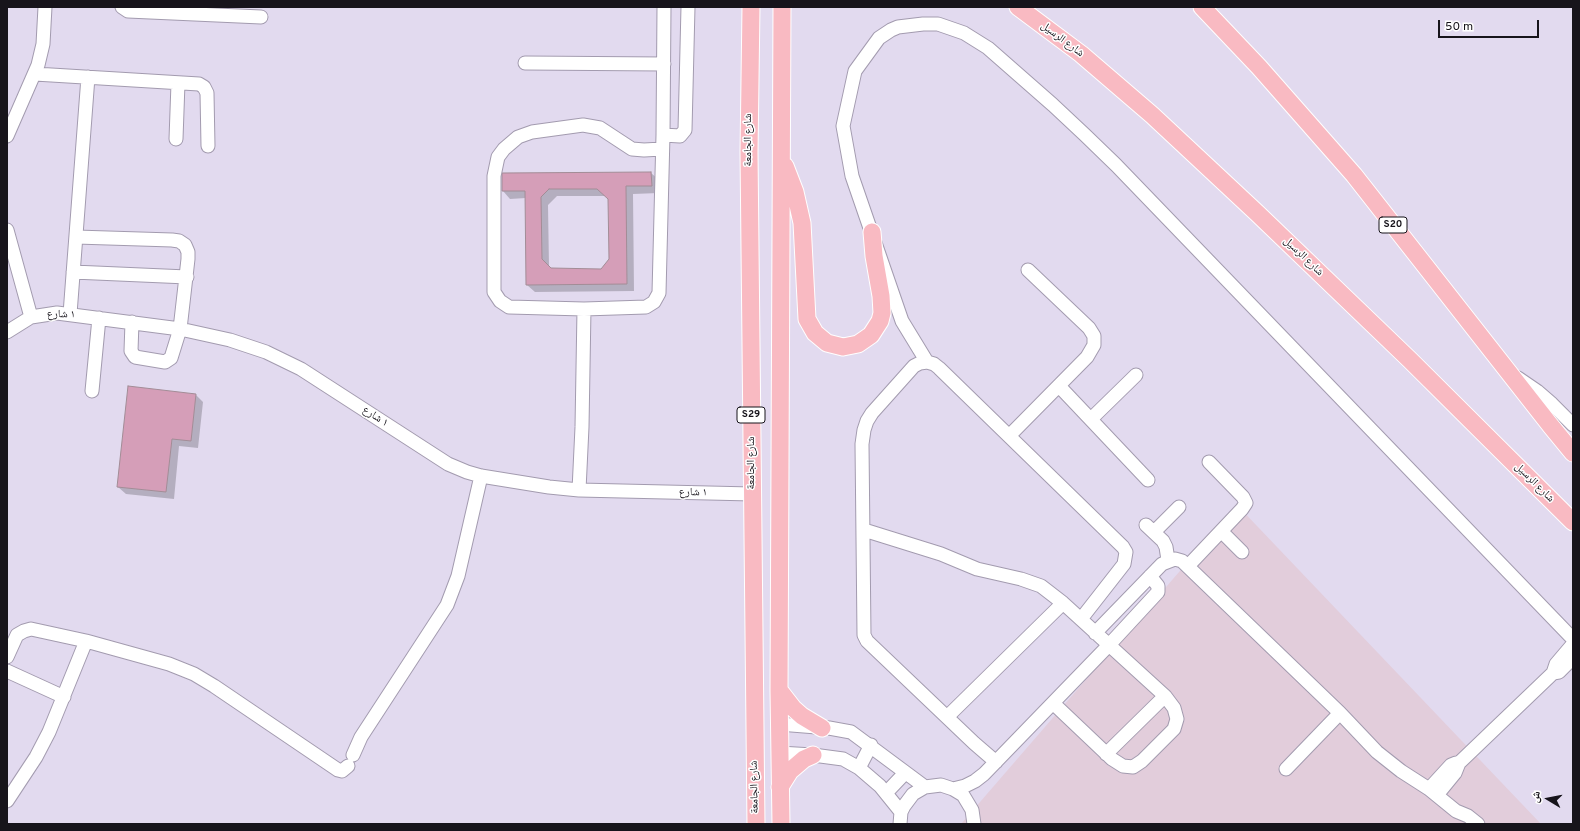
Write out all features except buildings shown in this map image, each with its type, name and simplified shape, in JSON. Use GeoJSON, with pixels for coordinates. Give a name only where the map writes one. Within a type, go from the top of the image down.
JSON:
{"type":"FeatureCollection","features":[{"type":"Feature","properties":{"kind":"main road","name":"شارع الجامعة"},"geometry":{"type":"LineString","coordinates":[[750,7],[749,152],[756,824]]}},
{"type":"Feature","properties":{"kind":"main road","name":"S29"},"geometry":{"type":"LineString","coordinates":[[781,824],[779,690],[782,7]]}},
{"type":"Feature","properties":{"kind":"main road","name":"شارع الرسيل"},"geometry":{"type":"LineString","coordinates":[[1018,7],[1087,60],[1152,115],[1410,360],[1573,523]]}},
{"type":"Feature","properties":{"kind":"main road","name":"S20"},"geometry":{"type":"LineString","coordinates":[[1202,7],[1259,67],[1354,176],[1573,453]]}},
{"type":"Feature","properties":{"kind":"main road"},"geometry":{"type":"LineString","coordinates":[[1218,7],[1259,67]]}},
{"type":"Feature","properties":{"kind":"main road"},"geometry":{"type":"LineString","coordinates":[[781,158],[795,192],[802,223],[807,319],[815,333],[827,343],[843,347],[858,344],[871,335],[880,321],[882,313],[881,296],[874,256],[872,232]]}},
{"type":"Feature","properties":{"kind":"main road"},"geometry":{"type":"LineString","coordinates":[[779,690],[789,704],[802,716],[822,728]]}},
{"type":"Feature","properties":{"kind":"main road"},"geometry":{"type":"LineString","coordinates":[[780,787],[790,771],[804,759],[813,755]]}},
{"type":"Feature","properties":{"kind":"street"},"geometry":{"type":"LineString","coordinates":[[7,136],[35,74],[42,44],[45,7]]}},
{"type":"Feature","properties":{"kind":"street"},"geometry":{"type":"LineString","coordinates":[[122,7],[128,11],[201,11],[261,17]]}},
{"type":"Feature","properties":{"kind":"street"},"geometry":{"type":"LineString","coordinates":[[662,149],[632,149],[600,128],[584,125],[540,130],[518,136],[504,149],[498,157],[494,176],[494,292],[500,301],[509,307],[584,309],[646,307],[654,302],[659,293],[663,135],[664,7]]}},
{"type":"Feature","properties":{"kind":"street"},"geometry":{"type":"LineString","coordinates":[[663,135],[680,136],[685,130],[688,7]]}},
{"type":"Feature","properties":{"kind":"street"},"geometry":{"type":"LineString","coordinates":[[927,362],[902,321],[852,176],[843,126],[855,71],[879,38],[898,27],[938,24],[964,32],[988,48],[1053,105],[1116,165],[1573,639]]}},
{"type":"Feature","properties":{"kind":"street"},"geometry":{"type":"LineString","coordinates":[[525,63],[664,64]]}},
{"type":"Feature","properties":{"kind":"street"},"geometry":{"type":"LineString","coordinates":[[35,74],[199,84],[204,87],[207,92],[208,146]]}},
{"type":"Feature","properties":{"kind":"street"},"geometry":{"type":"LineString","coordinates":[[70,314],[88,77]]}},
{"type":"Feature","properties":{"kind":"street"},"geometry":{"type":"LineString","coordinates":[[176,139],[178,83]]}},
{"type":"Feature","properties":{"kind":"street"},"geometry":{"type":"LineString","coordinates":[[7,230],[31,317]]}},
{"type":"Feature","properties":{"kind":"street"},"geometry":{"type":"LineString","coordinates":[[76,237],[179,241],[185,245],[188,252],[187,277],[180,329],[171,358],[165,362],[135,357],[131,351],[132,322]]}},
{"type":"Feature","properties":{"kind":"street"},"geometry":{"type":"LineString","coordinates":[[1009,436],[1090,354],[1094,345],[1094,336],[1090,328],[1028,270]]}},
{"type":"Feature","properties":{"kind":"street"},"geometry":{"type":"LineString","coordinates":[[73,272],[187,277]]}},
{"type":"Feature","properties":{"kind":"street"},"geometry":{"type":"LineString","coordinates":[[579,490],[582,427],[584,309]]}},
{"type":"Feature","properties":{"kind":"street","name":"١ شارع"},"geometry":{"type":"LineString","coordinates":[[7,332],[31,317],[57,313],[180,329],[230,340],[266,352],[301,369],[448,464],[467,472],[482,476],[533,485],[579,490],[752,494]]}},
{"type":"Feature","properties":{"kind":"street"},"geometry":{"type":"LineString","coordinates":[[92,391],[99,318]]}},
{"type":"Feature","properties":{"kind":"street"},"geometry":{"type":"LineString","coordinates":[[996,762],[867,641],[864,635],[862,444],[864,430],[867,421],[914,366],[927,362],[934,364],[939,368],[1123,547],[1126,552],[1126,558],[1121,569],[1081,619]]}},
{"type":"Feature","properties":{"kind":"street"},"geometry":{"type":"LineString","coordinates":[[1501,363],[1520,380],[1537,391],[1573,425]]}},
{"type":"Feature","properties":{"kind":"street"},"geometry":{"type":"LineString","coordinates":[[1090,419],[1136,375]]}},
{"type":"Feature","properties":{"kind":"street"},"geometry":{"type":"LineString","coordinates":[[1059,386],[1148,480]]}},
{"type":"Feature","properties":{"kind":"street"},"geometry":{"type":"LineString","coordinates":[[1188,566],[1244,506],[1245,499],[1209,462]]}},
{"type":"Feature","properties":{"kind":"street"},"geometry":{"type":"LineString","coordinates":[[7,657],[17,635],[31,629],[86,641],[169,664],[194,674],[214,686],[332,766],[342,771],[346,769],[361,737],[447,605],[458,576],[482,476]]}},
{"type":"Feature","properties":{"kind":"street"},"geometry":{"type":"LineString","coordinates":[[1168,560],[1166,547],[1163,541],[1150,528],[1178,507]]}},
{"type":"Feature","properties":{"kind":"street"},"geometry":{"type":"LineString","coordinates":[[864,530],[941,554],[977,569],[1041,586],[1063,603],[1165,696],[1174,708],[1178,719],[1174,729],[1142,761],[1133,766],[1123,766],[1106,754],[1054,704]]}},
{"type":"Feature","properties":{"kind":"street"},"geometry":{"type":"LineString","coordinates":[[1221,531],[1242,552]]}},
{"type":"Feature","properties":{"kind":"street"},"geometry":{"type":"LineString","coordinates":[[1095,633],[1162,564],[1168,560],[1175,559],[1182,561],[1340,713],[1377,752],[1401,771],[1478,824]]}},
{"type":"Feature","properties":{"kind":"street"},"geometry":{"type":"LineString","coordinates":[[953,789],[970,784],[984,774],[1054,704],[1109,645],[1158,592],[1158,586],[1150,576]]}},
{"type":"Feature","properties":{"kind":"street"},"geometry":{"type":"LineString","coordinates":[[947,717],[1063,603]]}},
{"type":"Feature","properties":{"kind":"street"},"geometry":{"type":"LineString","coordinates":[[7,801],[36,757],[49,732],[86,641]]}},
{"type":"Feature","properties":{"kind":"street"},"geometry":{"type":"LineString","coordinates":[[1433,792],[1451,765],[1459,763],[1553,673],[1556,664],[1573,644]]}},
{"type":"Feature","properties":{"kind":"street"},"geometry":{"type":"LineString","coordinates":[[1553,673],[1559,672],[1573,658]]}},
{"type":"Feature","properties":{"kind":"street"},"geometry":{"type":"LineString","coordinates":[[7,671],[64,697]]}},
{"type":"Feature","properties":{"kind":"street"},"geometry":{"type":"LineString","coordinates":[[1106,754],[1165,696]]}},
{"type":"Feature","properties":{"kind":"street"},"geometry":{"type":"LineString","coordinates":[[1286,770],[1340,713]]}},
{"type":"Feature","properties":{"kind":"street"},"geometry":{"type":"LineString","coordinates":[[779,724],[851,732],[871,745],[905,773],[925,787]]}},
{"type":"Feature","properties":{"kind":"street"},"geometry":{"type":"LineString","coordinates":[[859,768],[871,745]]}},
{"type":"Feature","properties":{"kind":"street"},"geometry":{"type":"LineString","coordinates":[[779,753],[843,759],[859,768],[880,786],[901,818]]}},
{"type":"Feature","properties":{"kind":"street"},"geometry":{"type":"LineString","coordinates":[[886,793],[905,773]]}},
{"type":"Feature","properties":{"kind":"street"},"geometry":{"type":"LineString","coordinates":[[974,824],[972,810],[975,791],[984,774]]}},
{"type":"Feature","properties":{"kind":"street"},"geometry":{"type":"LineString","coordinates":[[901,818],[904,806],[913,794],[925,787],[941,785],[953,789],[963,795],[972,810]]}},
{"type":"Feature","properties":{"kind":"street"},"geometry":{"type":"LineString","coordinates":[[1456,810],[1465,824]]}},
{"type":"Feature","properties":{"kind":"shaded area"},"geometry":{"type":"Polygon","coordinates":[[[1237,505],[1541,824],[961,824],[1237,505]]]}}]}
